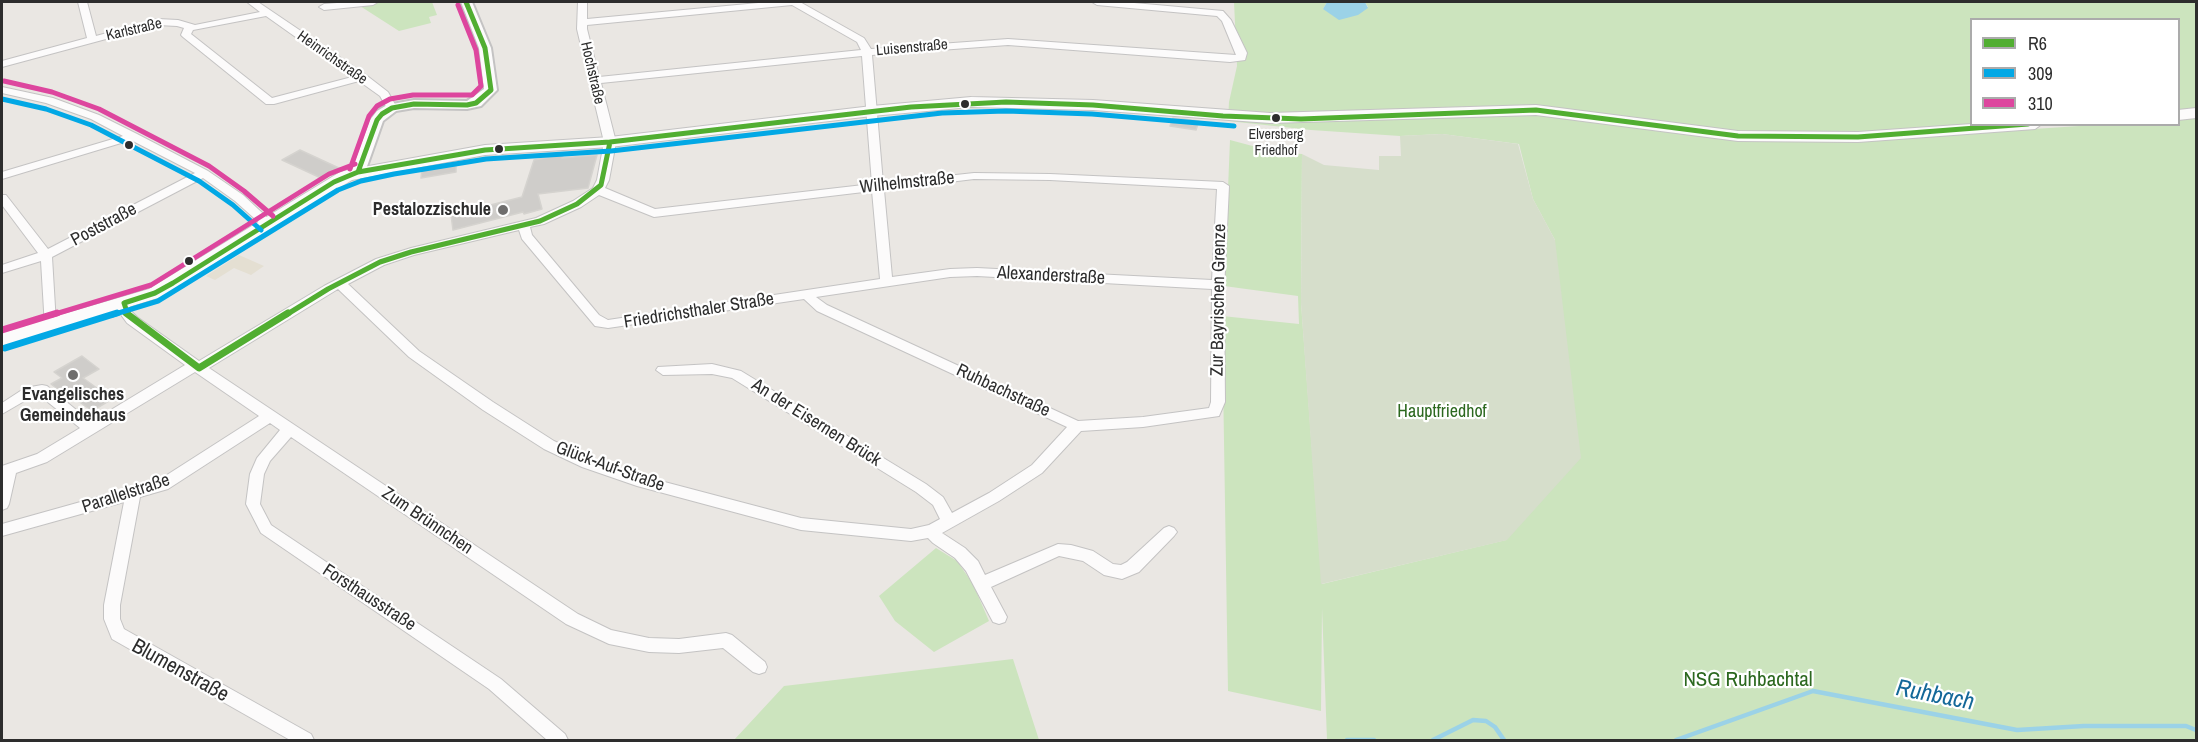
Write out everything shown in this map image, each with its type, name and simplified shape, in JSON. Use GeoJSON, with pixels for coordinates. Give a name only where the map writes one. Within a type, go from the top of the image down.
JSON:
{"type":"FeatureCollection","features":[{"type":"Feature","properties":{"kind":"main road"},"geometry":{"type":"LineString","coordinates":[[2,339],[155,293],[334,182],[358,172],[477,151],[610,142],[941,104],[1006,102],[1120,106],[1254,118],[1300,119],[1536,110],[1738,136],[1858,137],[2008,126]]}},
{"type":"Feature","properties":{"kind":"main road"},"geometry":{"type":"LineString","coordinates":[[2180,115],[2196,113]]}},
{"type":"Feature","properties":{"kind":"street"},"geometry":{"type":"LineString","coordinates":[[82,2],[92,40]]}},
{"type":"Feature","properties":{"kind":"street","name":"Heinrichstraße"},"geometry":{"type":"LineString","coordinates":[[252,2],[362,77],[384,94],[392,108]]}},
{"type":"Feature","properties":{"kind":"street"},"geometry":{"type":"LineString","coordinates":[[324,7],[373,2]]}},
{"type":"Feature","properties":{"kind":"street"},"geometry":{"type":"LineString","coordinates":[[358,172],[377,120],[392,108],[414,104],[467,105],[476,103],[491,90],[485,48],[466,2]]}},
{"type":"Feature","properties":{"kind":"street","name":"Hochstraße"},"geometry":{"type":"LineString","coordinates":[[582,2],[582,29],[610,142]]}},
{"type":"Feature","properties":{"kind":"street"},"geometry":{"type":"LineString","coordinates":[[583,22],[794,2],[861,39],[866,53],[872,111],[886,282]]}},
{"type":"Feature","properties":{"kind":"street","name":"Luisenstraße"},"geometry":{"type":"LineString","coordinates":[[594,81],[687,69],[1008,42],[1230,60],[1240,58],[1242,53],[1226,20],[1220,13],[1097,2]]}},
{"type":"Feature","properties":{"kind":"street","name":"Karlstraße"},"geometry":{"type":"LineString","coordinates":[[2,64],[158,22],[178,23],[189,28],[207,27],[267,13]]}},
{"type":"Feature","properties":{"kind":"street"},"geometry":{"type":"LineString","coordinates":[[189,28],[186,35],[270,102],[362,77]]}},
{"type":"Feature","properties":{"kind":"street"},"geometry":{"type":"LineString","coordinates":[[2,90],[49,100],[95,117],[133,136],[204,173],[267,223]]}},
{"type":"Feature","properties":{"kind":"street"},"geometry":{"type":"LineString","coordinates":[[2,176],[133,136]]}},
{"type":"Feature","properties":{"kind":"street"},"geometry":{"type":"LineString","coordinates":[[2,504],[6,471],[35,462],[339,283],[397,256],[524,225],[559,213],[598,190],[603,180],[610,142]]}},
{"type":"Feature","properties":{"kind":"street","name":"Poststraße"},"geometry":{"type":"LineString","coordinates":[[2,269],[46,255],[204,173]]}},
{"type":"Feature","properties":{"kind":"street","name":"Wilhelmstraße"},"geometry":{"type":"LineString","coordinates":[[598,190],[654,213],[974,176],[1007,175],[1223,186]]}},
{"type":"Feature","properties":{"kind":"street","name":"Zur Bayrischen Grenze"},"geometry":{"type":"LineString","coordinates":[[1214,412],[1218,402],[1218,285],[1223,186]]}},
{"type":"Feature","properties":{"kind":"street"},"geometry":{"type":"LineString","coordinates":[[2,198],[46,255],[51,324]]}},
{"type":"Feature","properties":{"kind":"street","name":"Friedrichsthaler Straße"},"geometry":{"type":"LineString","coordinates":[[524,225],[526,236],[600,323],[619,323],[886,282]]}},
{"type":"Feature","properties":{"kind":"street","name":"Alexanderstraße"},"geometry":{"type":"LineString","coordinates":[[886,282],[977,272],[1218,285]]}},
{"type":"Feature","properties":{"kind":"street","name":"Glück-Auf-Straße"},"geometry":{"type":"LineString","coordinates":[[339,283],[414,354],[447,378],[535,437],[587,463],[649,484],[801,524],[911,535],[932,531]]}},
{"type":"Feature","properties":{"kind":"street","name":"Ruhbachstraße"},"geometry":{"type":"LineString","coordinates":[[807,294],[812,302],[822,308],[1077,426],[1143,422],[1214,412]]}},
{"type":"Feature","properties":{"kind":"street","name":"Zum Brünnchen"},"geometry":{"type":"LineString","coordinates":[[124,303],[125,312],[132,320],[197,367],[572,619],[609,637],[665,646],[726,640],[759,667]]}},
{"type":"Feature","properties":{"kind":"street","name":"An der Eisernen Brück"},"geometry":{"type":"LineString","coordinates":[[663,370],[712,369],[736,374],[921,488],[938,501],[949,521]]}},
{"type":"Feature","properties":{"kind":"street"},"geometry":{"type":"LineString","coordinates":[[2,409],[30,392],[42,390],[90,429]]}},
{"type":"Feature","properties":{"kind":"street","name":"Parallelstraße"},"geometry":{"type":"LineString","coordinates":[[2,530],[133,495],[174,480],[269,416]]}},
{"type":"Feature","properties":{"kind":"street"},"geometry":{"type":"LineString","coordinates":[[999,617],[972,566],[960,553],[938,539],[932,531],[994,497],[1037,469],[1077,426]]}},
{"type":"Feature","properties":{"kind":"street","name":"Forsthausstraße"},"geometry":{"type":"LineString","coordinates":[[289,429],[269,451],[257,474],[253,504],[266,529],[495,684],[559,741]]}},
{"type":"Feature","properties":{"kind":"street","name":"Blumenstraße"},"geometry":{"type":"LineString","coordinates":[[133,495],[112,605],[112,618],[118,634],[305,741]]}},
{"type":"Feature","properties":{"kind":"street"},"geometry":{"type":"LineString","coordinates":[[983,583],[1058,550],[1071,550],[1088,556],[1110,570],[1122,572],[1133,567],[1169,532]]}},
{"type":"Feature","properties":{"kind":"shaded area"},"geometry":{"type":"Polygon","coordinates":[[[239,255],[264,266],[251,275],[234,268],[215,280],[206,276],[239,255]]]}},
{"type":"Feature","properties":{"kind":"green space"},"geometry":{"type":"Polygon","coordinates":[[[383,2],[432,2],[437,15],[429,17],[431,23],[399,31],[360,6],[383,2]]]}},
{"type":"Feature","properties":{"kind":"green space","name":"NSG Ruhbachtal"},"geometry":{"type":"Polygon","coordinates":[[[1234,2],[1327,2],[1323,9],[1368,7],[1365,2],[2196,2],[2196,109],[2180,111],[2180,18],[1970,18],[1970,124],[1899,138],[2079,126],[2180,126],[2180,119],[2196,117],[2196,740],[1327,740],[1322,608],[1321,711],[1228,691],[1222,316],[1299,324],[1298,296],[1224,286],[1230,140],[1275,152],[1302,154],[1301,303],[1322,584],[1506,540],[1555,240],[1533,199],[1519,144],[1442,134],[1400,136],[1228,121],[1229,102],[1237,66],[1234,2]]]}},
{"type":"Feature","properties":{"kind":"green space","name":"Hauptfriedhof"},"geometry":{"type":"Polygon","coordinates":[[[1442,134],[1518,144],[1533,199],[1555,240],[1581,458],[1507,540],[1321,584],[1301,303],[1302,154],[1324,165],[1379,170],[1379,156],[1401,156],[1400,136],[1442,134]]]}},
{"type":"Feature","properties":{"kind":"green space"},"geometry":{"type":"Polygon","coordinates":[[[936,548],[957,561],[973,584],[989,621],[934,652],[895,621],[879,596],[936,548]]]}},
{"type":"Feature","properties":{"kind":"green space"},"geometry":{"type":"Polygon","coordinates":[[[1013,659],[1039,740],[734,740],[784,686],[1013,659]]]}},
{"type":"Feature","properties":{"kind":"water"},"geometry":{"type":"Polygon","coordinates":[[[1327,2],[1365,2],[1368,8],[1358,15],[1339,20],[1323,9],[1327,2]]]}},
{"type":"Feature","properties":{"kind":"building"},"geometry":{"type":"Polygon","coordinates":[[[1173,118],[1199,121],[1196,130],[1170,126],[1173,118]]]}},
{"type":"Feature","properties":{"kind":"building"},"geometry":{"type":"Polygon","coordinates":[[[300,150],[341,169],[323,179],[282,160],[300,150]]]}},
{"type":"Feature","properties":{"kind":"building"},"geometry":{"type":"Polygon","coordinates":[[[563,155],[562,158],[597,155],[588,188],[538,194],[542,209],[453,230],[451,215],[522,197],[534,160],[563,155]]]}},
{"type":"Feature","properties":{"kind":"building"},"geometry":{"type":"Polygon","coordinates":[[[456,163],[456,172],[421,178],[422,169],[456,163]]]}},
{"type":"Feature","properties":{"kind":"building"},"geometry":{"type":"Polygon","coordinates":[[[82,356],[99,369],[83,378],[112,399],[92,411],[51,384],[62,378],[54,372],[82,356]]]}},
{"type":"Feature","properties":{"kind":"waterway","name":"Ruhbach"},"geometry":{"type":"LineString","coordinates":[[1676,740],[1813,691],[2017,730],[2084,726],[2186,726],[2196,730]]}},
{"type":"Feature","properties":{"kind":"waterway"},"geometry":{"type":"LineString","coordinates":[[1433,740],[1473,720],[1486,721],[1495,727],[1504,740]]}},
{"type":"Feature","properties":{"kind":"waterway"},"geometry":{"type":"LineString","coordinates":[[1347,740],[1374,740]]}},
{"type":"Feature","properties":{"kind":"transit line","name":"R6"},"geometry":{"type":"LineString","coordinates":[[358,172],[377,120],[382,114],[392,108],[414,104],[467,105],[476,103],[491,90],[485,48],[466,2]]}},
{"type":"Feature","properties":{"kind":"transit line","name":"310"},"geometry":{"type":"LineString","coordinates":[[350,169],[369,116],[377,106],[390,99],[413,95],[472,95],[481,86],[476,50],[458,5]]}},
{"type":"Feature","properties":{"kind":"transit line","name":"310"},"geometry":{"type":"LineString","coordinates":[[4,81],[52,92],[99,109],[209,166],[244,191],[273,216]]}},
{"type":"Feature","properties":{"kind":"transit line","name":"309"},"geometry":{"type":"LineString","coordinates":[[2,99],[46,109],[91,125],[199,181],[233,205],[261,230]]}},
{"type":"Feature","properties":{"kind":"transit line","name":"R6"},"geometry":{"type":"LineString","coordinates":[[610,142],[911,107],[1006,102],[1093,105],[1223,116],[1301,119],[1536,110],[1738,136],[1858,137],[2002,126]]}},
{"type":"Feature","properties":{"kind":"transit line","name":"309"},"geometry":{"type":"LineString","coordinates":[[5,348],[158,301],[338,190],[361,181],[394,174],[486,159],[611,151],[942,113],[1006,111],[1092,114],[1234,126]]}},
{"type":"Feature","properties":{"kind":"transit line","name":"R6"},"geometry":{"type":"LineString","coordinates":[[610,142],[601,185],[577,204],[540,221],[411,252],[380,262],[328,289],[199,368],[132,320],[125,312],[124,303],[155,293],[173,283],[334,182],[358,172],[485,150],[610,142]]}},
{"type":"Feature","properties":{"kind":"transit line","name":"310"},"geometry":{"type":"LineString","coordinates":[[2,330],[151,285],[329,174],[355,164]]}},
{"type":"Feature","properties":{"kind":"place","name":"Elversberg Friedhof"},"geometry":{"type":"Point","coordinates":[1276,118]}},
{"type":"Feature","properties":{"kind":"place","name":"Pestalozzischule"},"geometry":{"type":"Point","coordinates":[503,210]}},
{"type":"Feature","properties":{"kind":"place","name":"Evangelisches Gemeindehaus"},"geometry":{"type":"Point","coordinates":[73,375]}}]}
